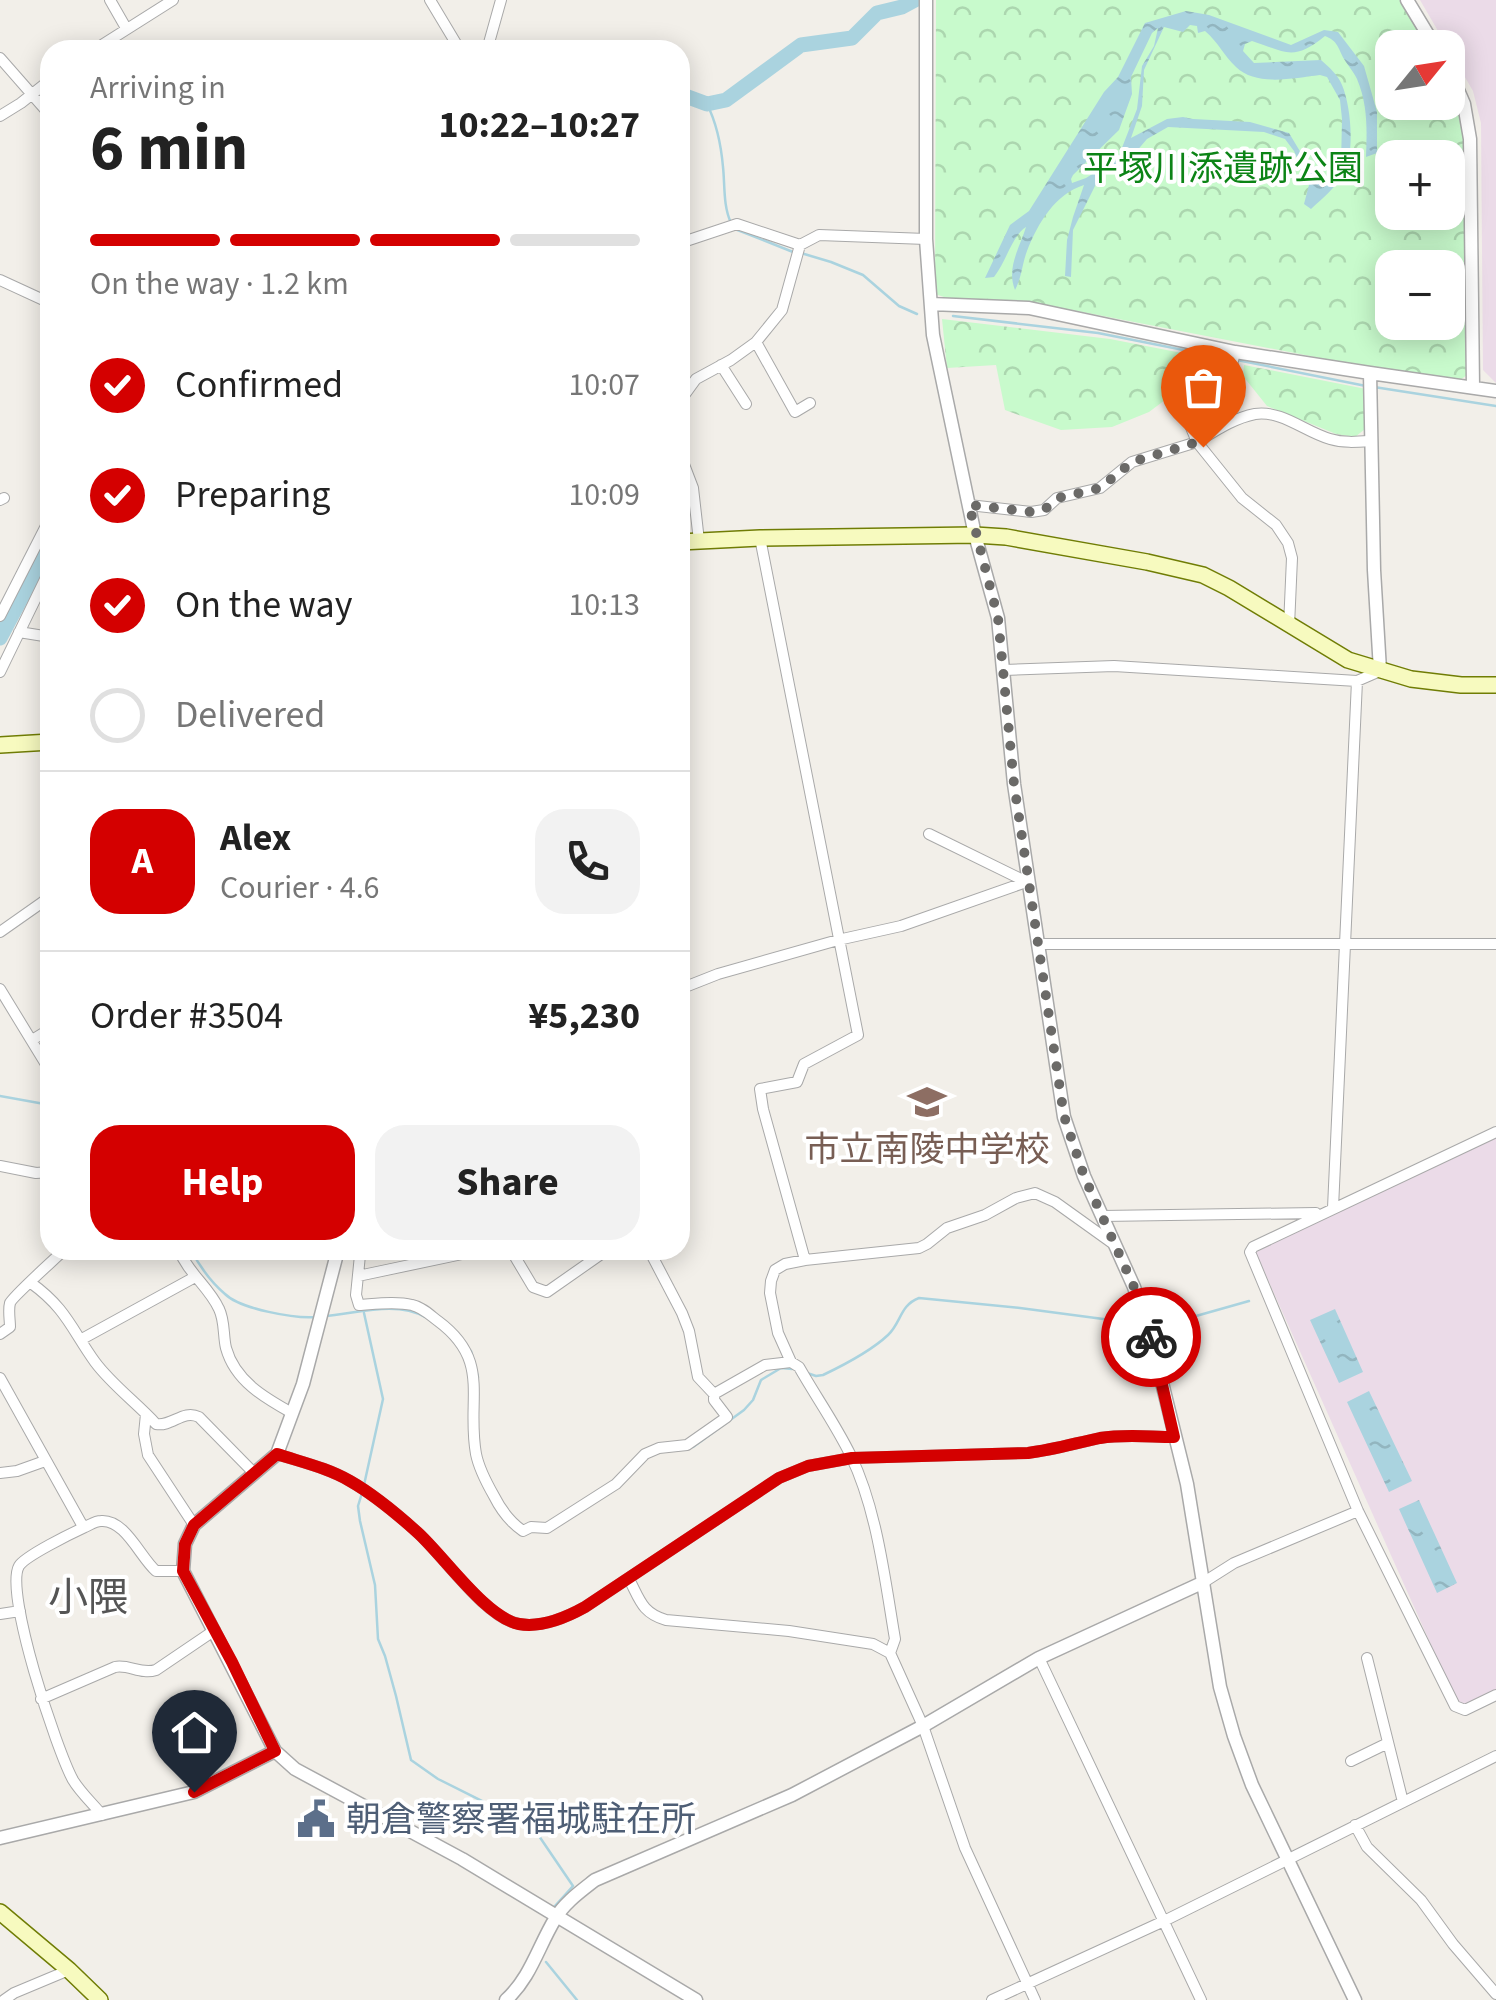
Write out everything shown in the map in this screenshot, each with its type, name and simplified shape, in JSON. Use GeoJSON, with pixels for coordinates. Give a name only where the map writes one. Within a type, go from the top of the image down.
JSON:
{"type":"FeatureCollection","features":[{"type":"Feature","properties":{"kind":"main road"},"geometry":{"type":"LineString","coordinates":[[690,541],[975,536],[1024,540],[1203,575],[1348,660],[1380,670],[1410,679],[1496,685]]}},
{"type":"Feature","properties":{"kind":"main road"},"geometry":{"type":"LineString","coordinates":[[0,745],[40,743]]}},
{"type":"Feature","properties":{"kind":"main road"},"geometry":{"type":"LineString","coordinates":[[0,1912],[100,2000]]}},
{"type":"Feature","properties":{"kind":"street"},"geometry":{"type":"LineString","coordinates":[[110,0],[126,28]]}},
{"type":"Feature","properties":{"kind":"street"},"geometry":{"type":"LineString","coordinates":[[109,40],[173,0]]}},
{"type":"Feature","properties":{"kind":"street"},"geometry":{"type":"LineString","coordinates":[[430,0],[454,40]]}},
{"type":"Feature","properties":{"kind":"street"},"geometry":{"type":"LineString","coordinates":[[490,40],[501,0]]}},
{"type":"Feature","properties":{"kind":"street"},"geometry":{"type":"LineString","coordinates":[[926,0],[926,239],[933,335],[975,536],[998,618],[1014,784],[1064,1116],[1084,1176],[1146,1324],[1187,1484],[1220,1687],[1234,1736],[1252,1785],[1355,2000]]}},
{"type":"Feature","properties":{"kind":"street"},"geometry":{"type":"LineString","coordinates":[[1408,0],[1426,30]]}},
{"type":"Feature","properties":{"kind":"street"},"geometry":{"type":"LineString","coordinates":[[0,58],[40,104]]}},
{"type":"Feature","properties":{"kind":"street"},"geometry":{"type":"LineString","coordinates":[[0,116],[40,87]]}},
{"type":"Feature","properties":{"kind":"street"},"geometry":{"type":"LineString","coordinates":[[1465,110],[1470,139],[1473,387]]}},
{"type":"Feature","properties":{"kind":"street"},"geometry":{"type":"LineString","coordinates":[[690,240],[737,224],[800,245],[819,235],[926,239]]}},
{"type":"Feature","properties":{"kind":"street"},"geometry":{"type":"LineString","coordinates":[[690,387],[696,378],[756,342],[782,310],[800,245]]}},
{"type":"Feature","properties":{"kind":"street"},"geometry":{"type":"LineString","coordinates":[[0,280],[40,298]]}},
{"type":"Feature","properties":{"kind":"street"},"geometry":{"type":"LineString","coordinates":[[931,304],[1029,308],[1370,384],[1496,390]]}},
{"type":"Feature","properties":{"kind":"street"},"geometry":{"type":"LineString","coordinates":[[756,342],[795,412],[810,403]]}},
{"type":"Feature","properties":{"kind":"street"},"geometry":{"type":"LineString","coordinates":[[1236,352],[1232,366],[1211,376],[1200,387],[1187,408],[1190,426],[1242,498],[1276,526],[1288,543],[1292,558],[1290,626]]}},
{"type":"Feature","properties":{"kind":"street"},"geometry":{"type":"LineString","coordinates":[[721,365],[746,404]]}},
{"type":"Feature","properties":{"kind":"street"},"geometry":{"type":"LineString","coordinates":[[1004,670],[1114,666],[1357,682],[1380,670],[1370,384]]}},
{"type":"Feature","properties":{"kind":"street"},"geometry":{"type":"LineString","coordinates":[[969,505],[1044,510],[1058,498],[1100,488],[1132,462],[1198,442],[1242,418],[1260,413],[1286,419],[1329,439],[1370,441]]}},
{"type":"Feature","properties":{"kind":"street"},"geometry":{"type":"LineString","coordinates":[[690,480],[699,541]]}},
{"type":"Feature","properties":{"kind":"street"},"geometry":{"type":"LineString","coordinates":[[0,616],[40,538]]}},
{"type":"Feature","properties":{"kind":"street"},"geometry":{"type":"LineString","coordinates":[[760,538],[858,1035],[804,1064],[796,1082],[760,1089],[762,1109],[804,1260]]}},
{"type":"Feature","properties":{"kind":"street"},"geometry":{"type":"LineString","coordinates":[[0,672],[40,589]]}},
{"type":"Feature","properties":{"kind":"street"},"geometry":{"type":"LineString","coordinates":[[19,632],[40,635]]}},
{"type":"Feature","properties":{"kind":"street"},"geometry":{"type":"LineString","coordinates":[[1328,1211],[1346,945],[1357,682]]}},
{"type":"Feature","properties":{"kind":"street"},"geometry":{"type":"LineString","coordinates":[[929,834],[1028,881]]}},
{"type":"Feature","properties":{"kind":"street"},"geometry":{"type":"LineString","coordinates":[[690,985],[838,940],[901,926],[1028,881]]}},
{"type":"Feature","properties":{"kind":"street"},"geometry":{"type":"LineString","coordinates":[[0,932],[40,905]]}},
{"type":"Feature","properties":{"kind":"street"},"geometry":{"type":"LineString","coordinates":[[1038,944],[1496,944]]}},
{"type":"Feature","properties":{"kind":"street"},"geometry":{"type":"LineString","coordinates":[[0,989],[40,1054]]}},
{"type":"Feature","properties":{"kind":"street"},"geometry":{"type":"LineString","coordinates":[[32,1040],[40,1035]]}},
{"type":"Feature","properties":{"kind":"street"},"geometry":{"type":"LineString","coordinates":[[1496,1132],[1253,1247],[1250,1252],[1358,1510],[1455,1706],[1465,1710],[1496,1695]]}},
{"type":"Feature","properties":{"kind":"street"},"geometry":{"type":"LineString","coordinates":[[0,1166],[40,1173]]}},
{"type":"Feature","properties":{"kind":"street"},"geometry":{"type":"LineString","coordinates":[[890,1653],[895,1639],[879,1548],[852,1458],[799,1368],[790,1362],[778,1333],[770,1293],[775,1270],[804,1260],[919,1248],[947,1228],[1035,1193],[1055,1202],[1116,1245]]}},
{"type":"Feature","properties":{"kind":"street"},"geometry":{"type":"LineString","coordinates":[[1102,1216],[1328,1211]]}},
{"type":"Feature","properties":{"kind":"street"},"geometry":{"type":"LineString","coordinates":[[0,1334],[10,1328],[9,1305],[14,1296],[54,1260]]}},
{"type":"Feature","properties":{"kind":"street"},"geometry":{"type":"LineString","coordinates":[[184,1260],[218,1307],[232,1363],[260,1396],[292,1414]]}},
{"type":"Feature","properties":{"kind":"street"},"geometry":{"type":"LineString","coordinates":[[336,1260],[303,1384],[277,1454],[194,1525],[185,1544],[183,1571],[275,1751],[295,1768],[462,1858],[696,2000]]}},
{"type":"Feature","properties":{"kind":"street"},"geometry":{"type":"LineString","coordinates":[[360,1260],[358,1305],[410,1304],[421,1308],[460,1340],[472,1368],[474,1440],[480,1470],[508,1519],[523,1531],[548,1528],[616,1484],[651,1451],[694,1442],[728,1417],[698,1377],[682,1313],[653,1260]]}},
{"type":"Feature","properties":{"kind":"street"},"geometry":{"type":"LineString","coordinates":[[358,1276],[433,1260]]}},
{"type":"Feature","properties":{"kind":"street"},"geometry":{"type":"LineString","coordinates":[[516,1260],[533,1288],[548,1292],[593,1260]]}},
{"type":"Feature","properties":{"kind":"street"},"geometry":{"type":"LineString","coordinates":[[82,1339],[195,1276]]}},
{"type":"Feature","properties":{"kind":"street"},"geometry":{"type":"LineString","coordinates":[[31,1283],[53,1298],[96,1363],[156,1424],[161,1426],[188,1414],[200,1417],[254,1473]]}},
{"type":"Feature","properties":{"kind":"street"},"geometry":{"type":"LineString","coordinates":[[714,1394],[766,1365],[790,1362]]}},
{"type":"Feature","properties":{"kind":"street"},"geometry":{"type":"LineString","coordinates":[[0,1378],[85,1526]]}},
{"type":"Feature","properties":{"kind":"street"},"geometry":{"type":"LineString","coordinates":[[146,1414],[148,1455],[194,1525]]}},
{"type":"Feature","properties":{"kind":"street"},"geometry":{"type":"LineString","coordinates":[[277,1454],[352,1482],[415,1530],[476,1594],[506,1619],[520,1624],[567,1617],[792,1472],[808,1466],[852,1458],[1028,1453],[1098,1438],[1174,1437]]}},
{"type":"Feature","properties":{"kind":"street"},"geometry":{"type":"LineString","coordinates":[[0,1473],[45,1461]]}},
{"type":"Feature","properties":{"kind":"street"},"geometry":{"type":"LineString","coordinates":[[506,2000],[529,1974],[557,1916],[595,1880],[792,1795],[923,1726],[1039,1658],[1204,1582],[1234,1563],[1358,1510]]}},
{"type":"Feature","properties":{"kind":"street"},"geometry":{"type":"LineString","coordinates":[[102,1815],[74,1781],[41,1699],[20,1611],[20,1564],[102,1520],[123,1530],[151,1567],[162,1572],[183,1571]]}},
{"type":"Feature","properties":{"kind":"street"},"geometry":{"type":"LineString","coordinates":[[629,1579],[651,1616],[873,1644],[890,1653],[923,1726],[966,1848],[1036,2000]]}},
{"type":"Feature","properties":{"kind":"street"},"geometry":{"type":"LineString","coordinates":[[0,1614],[20,1611]]}},
{"type":"Feature","properties":{"kind":"street"},"geometry":{"type":"LineString","coordinates":[[41,1699],[114,1667],[156,1670],[215,1630]]}},
{"type":"Feature","properties":{"kind":"street"},"geometry":{"type":"LineString","coordinates":[[1039,1658],[1200,2000]]}},
{"type":"Feature","properties":{"kind":"street"},"geometry":{"type":"LineString","coordinates":[[1367,1658],[1404,1802]]}},
{"type":"Feature","properties":{"kind":"street"},"geometry":{"type":"LineString","coordinates":[[1351,1761],[1388,1743]]}},
{"type":"Feature","properties":{"kind":"street"},"geometry":{"type":"LineString","coordinates":[[0,1838],[194,1792],[275,1751]]}},
{"type":"Feature","properties":{"kind":"street"},"geometry":{"type":"LineString","coordinates":[[992,2000],[1164,1921],[1496,1756]]}},
{"type":"Feature","properties":{"kind":"street"},"geometry":{"type":"LineString","coordinates":[[1354,1825],[1368,1847],[1421,1900],[1496,1998]]}},
{"type":"Feature","properties":{"kind":"street"},"geometry":{"type":"LineString","coordinates":[[4,2000],[70,1970]]}},
{"type":"Feature","properties":{"kind":"shaded area"},"geometry":{"type":"Polygon","coordinates":[[[1420,0],[1496,0],[1496,383],[1483,370],[1481,123],[1473,91],[1465,77],[1465,30],[1437,30],[1420,0]]]}},
{"type":"Feature","properties":{"kind":"shaded area"},"geometry":{"type":"Polygon","coordinates":[[[1496,1137],[1496,1690],[1463,1705],[1457,1703],[1256,1253],[1259,1247],[1496,1137]]]}},
{"type":"Feature","properties":{"kind":"green space","name":"平塚川添遺跡公園"},"geometry":{"type":"Polygon","coordinates":[[[936,0],[1402,0],[1420,30],[1375,30],[1375,120],[1462,120],[1466,137],[1467,375],[1460,380],[1382,370],[1072,310],[935,294],[936,0]]]}},
{"type":"Feature","properties":{"kind":"green space"},"geometry":{"type":"Polygon","coordinates":[[[942,319],[1110,339],[1228,362],[1189,382],[1149,412],[1112,427],[1061,430],[1005,410],[996,365],[947,368],[942,319]]]}},
{"type":"Feature","properties":{"kind":"green space"},"geometry":{"type":"Polygon","coordinates":[[[1244,365],[1366,389],[1365,429],[1355,437],[1336,434],[1267,406],[1243,376],[1244,365]]]}},
{"type":"Feature","properties":{"kind":"water"},"geometry":{"type":"Polygon","coordinates":[[[1186,11],[1209,15],[1291,45],[1324,30],[1338,32],[1364,66],[1377,120],[1375,154],[1366,157],[1361,89],[1333,40],[1325,36],[1297,52],[1252,41],[1245,44],[1243,51],[1254,63],[1321,60],[1342,85],[1348,105],[1350,153],[1344,173],[1311,209],[1304,204],[1309,185],[1285,139],[1264,132],[1168,127],[1147,139],[1096,184],[1073,230],[1071,277],[1065,276],[1067,240],[1084,185],[1064,195],[1042,220],[1015,290],[1013,266],[1026,227],[994,277],[985,278],[1010,225],[1029,211],[1104,92],[1118,77],[1145,23],[1186,11]],[[1190,25],[1183,32],[1164,27],[1144,70],[1142,106],[1131,138],[1167,119],[1250,122],[1289,133],[1319,183],[1341,164],[1340,100],[1327,77],[1254,77],[1236,67],[1205,31],[1198,33],[1197,26],[1190,25]],[[1158,28],[1131,77],[1132,94],[1119,130],[1073,175],[1072,183],[1118,158],[1137,109],[1142,66],[1154,46],[1158,28]]]}},
{"type":"Feature","properties":{"kind":"water"},"geometry":{"type":"Polygon","coordinates":[[[1335,1309],[1363,1372],[1339,1383],[1310,1320],[1335,1309]]]}},
{"type":"Feature","properties":{"kind":"water"},"geometry":{"type":"Polygon","coordinates":[[[1369,1391],[1412,1481],[1389,1492],[1347,1402],[1369,1391]]]}},
{"type":"Feature","properties":{"kind":"water"},"geometry":{"type":"Polygon","coordinates":[[[1419,1500],[1457,1583],[1437,1593],[1399,1509],[1419,1500]]]}},
{"type":"Feature","properties":{"kind":"waterway"},"geometry":{"type":"LineString","coordinates":[[690,98],[707,104],[726,100],[801,45],[852,38],[877,13],[915,0]]}},
{"type":"Feature","properties":{"kind":"waterway"},"geometry":{"type":"LineString","coordinates":[[707,104],[720,142],[725,203],[731,223]]}},
{"type":"Feature","properties":{"kind":"waterway"},"geometry":{"type":"LineString","coordinates":[[735,229],[793,252]]}},
{"type":"Feature","properties":{"kind":"waterway"},"geometry":{"type":"LineString","coordinates":[[801,253],[863,275],[899,306],[917,314]]}},
{"type":"Feature","properties":{"kind":"waterway"},"geometry":{"type":"LineString","coordinates":[[953,316],[1098,333],[1229,359]]}},
{"type":"Feature","properties":{"kind":"waterway"},"geometry":{"type":"LineString","coordinates":[[1237,360],[1366,386]]}},
{"type":"Feature","properties":{"kind":"waterway"},"geometry":{"type":"LineString","coordinates":[[1374,387],[1496,406]]}},
{"type":"Feature","properties":{"kind":"waterway"},"geometry":{"type":"LineString","coordinates":[[0,638],[40,563]]}},
{"type":"Feature","properties":{"kind":"waterway"},"geometry":{"type":"LineString","coordinates":[[0,1096],[40,1103]]}},
{"type":"Feature","properties":{"kind":"waterway"},"geometry":{"type":"LineString","coordinates":[[197,1260],[232,1299],[269,1312],[316,1317]]}},
{"type":"Feature","properties":{"kind":"waterway"},"geometry":{"type":"LineString","coordinates":[[807,1373],[823,1375],[865,1352],[888,1335],[908,1305],[919,1298],[1141,1324]]}},
{"type":"Feature","properties":{"kind":"waterway"},"geometry":{"type":"LineString","coordinates":[[1154,1324],[1249,1301]]}},
{"type":"Feature","properties":{"kind":"waterway"},"geometry":{"type":"LineString","coordinates":[[324,1316],[401,1309],[425,1317]]}},
{"type":"Feature","properties":{"kind":"waterway"},"geometry":{"type":"LineString","coordinates":[[364,1313],[383,1399],[364,1485]]}},
{"type":"Feature","properties":{"kind":"waterway"},"geometry":{"type":"LineString","coordinates":[[471,1351],[478,1377]]}},
{"type":"Feature","properties":{"kind":"waterway"},"geometry":{"type":"LineString","coordinates":[[693,1447],[744,1410],[761,1380],[781,1368],[792,1369]]}},
{"type":"Feature","properties":{"kind":"waterway"},"geometry":{"type":"LineString","coordinates":[[362,1493],[358,1506],[375,1585],[378,1639],[411,1760],[438,1779],[526,1823],[539,1836],[573,1886],[554,1907]]}},
{"type":"Feature","properties":{"kind":"waterway"},"geometry":{"type":"LineString","coordinates":[[546,1962],[577,2000]]}},
{"type":"Feature","properties":{"kind":"way so far"},"geometry":{"type":"LineString","coordinates":[[1151,1337],[1134,1287],[1084,1176],[1064,1116],[1014,784],[998,618],[969,505],[1044,510],[1058,498],[1093,492],[1132,462],[1198,442],[1203,447]]}},
{"type":"Feature","properties":{"kind":"place","name":"市立南陵中学校"},"geometry":{"type":"Point","coordinates":[927,1102]}},
{"type":"Feature","properties":{"kind":"place","name":"朝倉警察署福城駐在所"},"geometry":{"type":"Point","coordinates":[316,1819]}},
{"type":"Feature","properties":{"kind":"district","name":"小隈"},"geometry":{"type":"Point","coordinates":[88,1597]}},
{"type":"Feature","properties":{"kind":"route"},"geometry":{"type":"LineString","coordinates":[[194,1792],[275,1751],[183,1571],[183,1556],[194,1525],[277,1454],[352,1482],[415,1530],[476,1594],[506,1619],[520,1624],[538,1623],[567,1617],[585,1607],[779,1478],[808,1466],[852,1458],[1028,1453],[1122,1436],[1174,1437],[1151,1337]]}}]}
